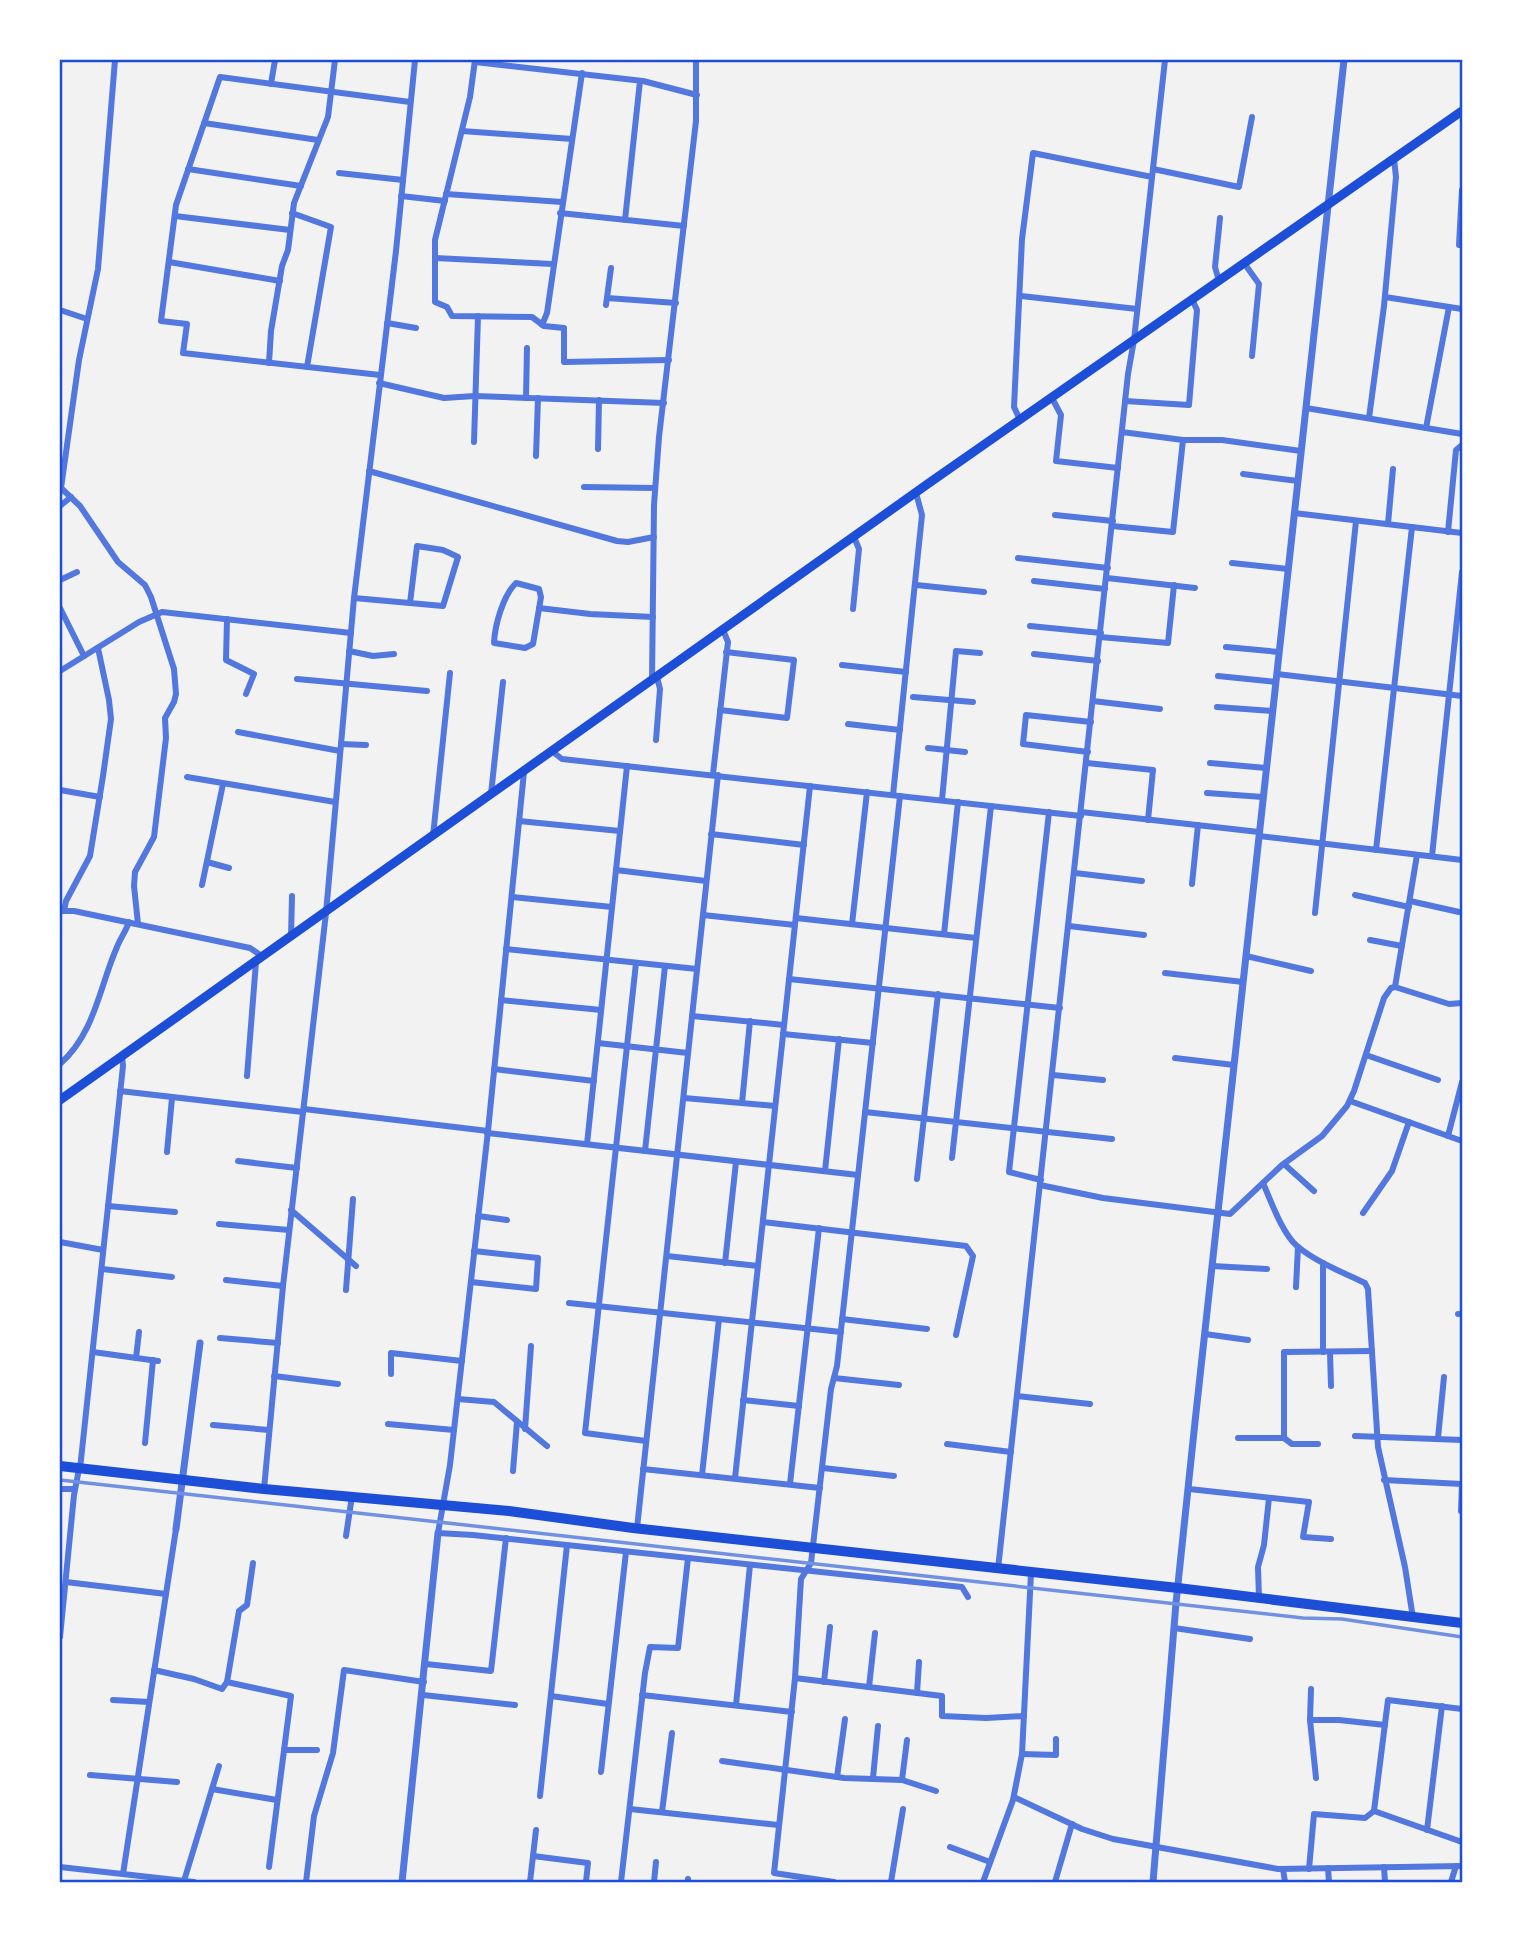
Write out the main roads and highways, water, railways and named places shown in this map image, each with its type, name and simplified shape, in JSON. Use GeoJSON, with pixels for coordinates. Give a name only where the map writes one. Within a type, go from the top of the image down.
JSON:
{"type":"FeatureCollection","features":[{"type":"Feature","properties":{"kind":"main road"},"geometry":{"type":"LineString","coordinates":[[60,1100],[916,492],[1394,159],[1461,116]]}},
{"type":"Feature","properties":{"kind":"main road"},"geometry":{"type":"LineString","coordinates":[[60,1466],[264,1489],[509,1511],[1462,1623]]}},
{"type":"Feature","properties":{"kind":"railway"},"geometry":{"type":"LineString","coordinates":[[60,1480],[1303,1618],[1342,1619],[1462,1637]]}}]}
